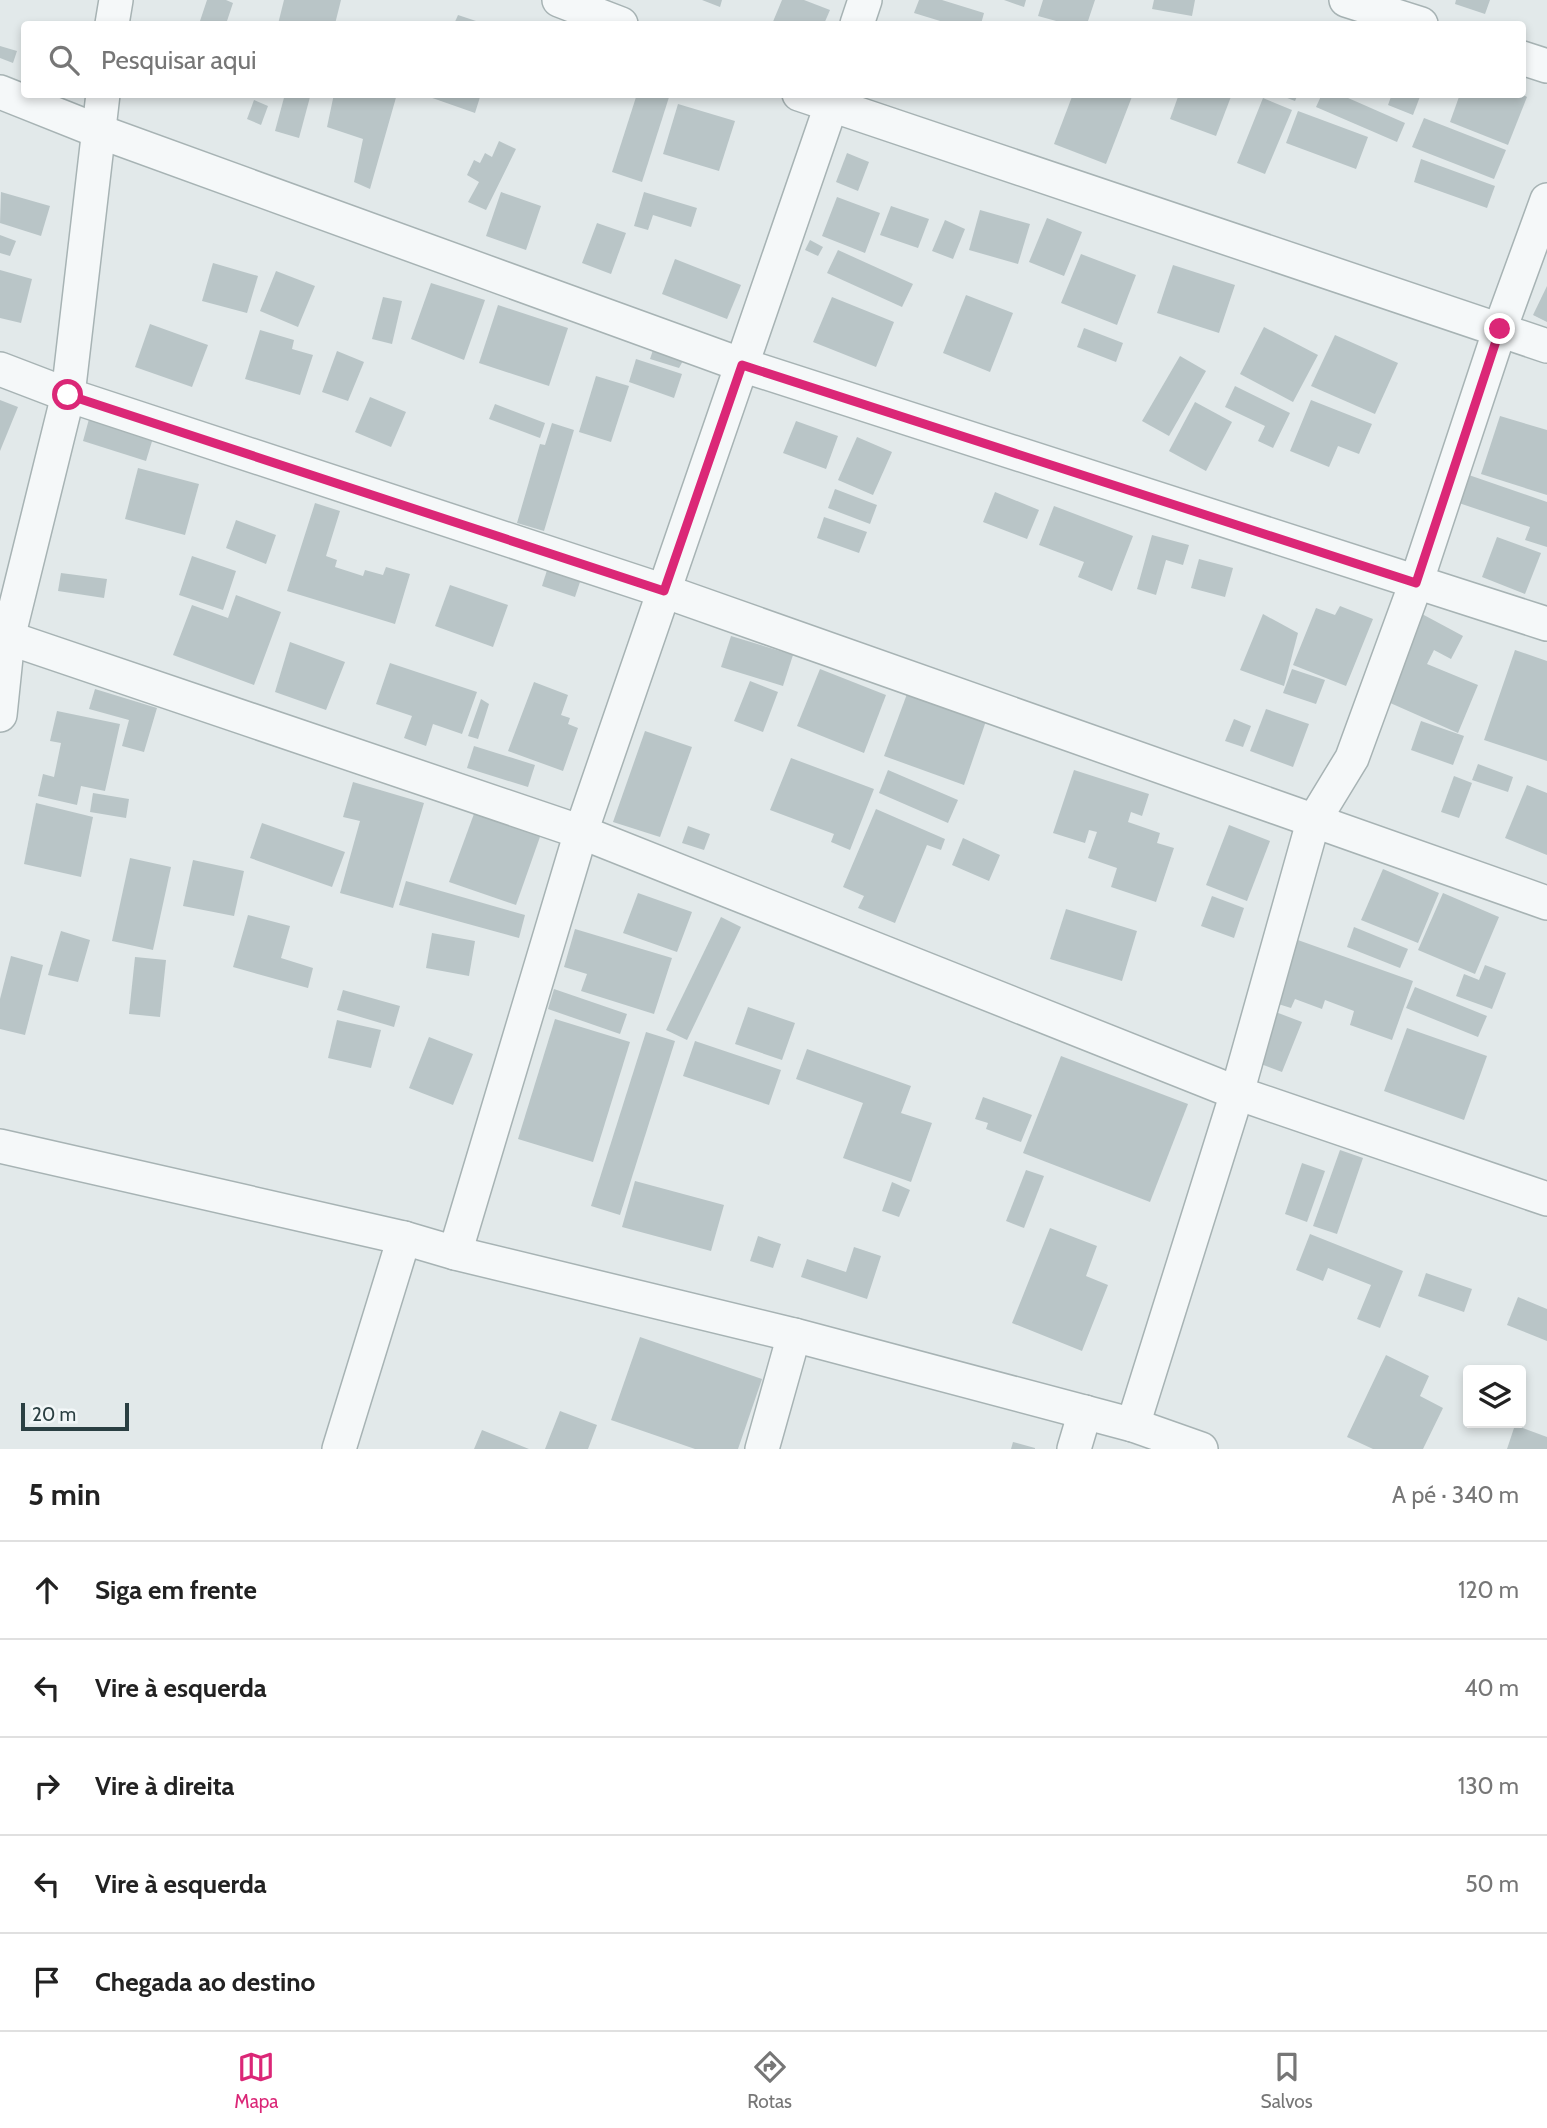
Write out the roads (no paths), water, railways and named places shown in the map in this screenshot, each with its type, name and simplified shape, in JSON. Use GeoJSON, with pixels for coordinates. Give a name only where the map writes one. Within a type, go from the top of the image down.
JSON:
{"type":"FeatureCollection","features":[{"type":"Feature","properties":{"kind":"street"},"geometry":{"type":"LineString","coordinates":[[113,21],[116,0]]}},
{"type":"Feature","properties":{"kind":"street"},"geometry":{"type":"LineString","coordinates":[[559,0],[613,21]]}},
{"type":"Feature","properties":{"kind":"street"},"geometry":{"type":"LineString","coordinates":[[858,21],[865,0]]}},
{"type":"Feature","properties":{"kind":"street"},"geometry":{"type":"LineString","coordinates":[[1346,0],[1412,21]]}},
{"type":"Feature","properties":{"kind":"street"},"geometry":{"type":"LineString","coordinates":[[1526,59],[1547,66]]}},
{"type":"Feature","properties":{"kind":"street"},"geometry":{"type":"LineString","coordinates":[[0,92],[98,131],[742,365],[1547,624]]}},
{"type":"Feature","properties":{"kind":"street"},"geometry":{"type":"LineString","coordinates":[[0,715],[4,636],[68,395],[102,98]]}},
{"type":"Feature","properties":{"kind":"street"},"geometry":{"type":"LineString","coordinates":[[455,1253],[581,832],[833,101],[1547,346]]}},
{"type":"Feature","properties":{"kind":"street"},"geometry":{"type":"LineString","coordinates":[[1133,1425],[1237,1093],[1313,822],[1352,758],[1416,583],[1500,329],[1547,200]]}},
{"type":"Feature","properties":{"kind":"street"},"geometry":{"type":"LineString","coordinates":[[0,369],[68,395],[664,591],[1547,903]]}},
{"type":"Feature","properties":{"kind":"street"},"geometry":{"type":"LineString","coordinates":[[4,636],[581,832],[1237,1093],[1547,1199]]}},
{"type":"Feature","properties":{"kind":"street"},"geometry":{"type":"LineString","coordinates":[[0,1146],[404,1238],[455,1253],[794,1335],[1133,1425],[1201,1449]]}},
{"type":"Feature","properties":{"kind":"street"},"geometry":{"type":"LineString","coordinates":[[340,1449],[404,1238]]}},
{"type":"Feature","properties":{"kind":"street"},"geometry":{"type":"LineString","coordinates":[[762,1449],[794,1335]]}},
{"type":"Feature","properties":{"kind":"street"},"geometry":{"type":"LineString","coordinates":[[1073,1449],[1085,1412]]}}]}
